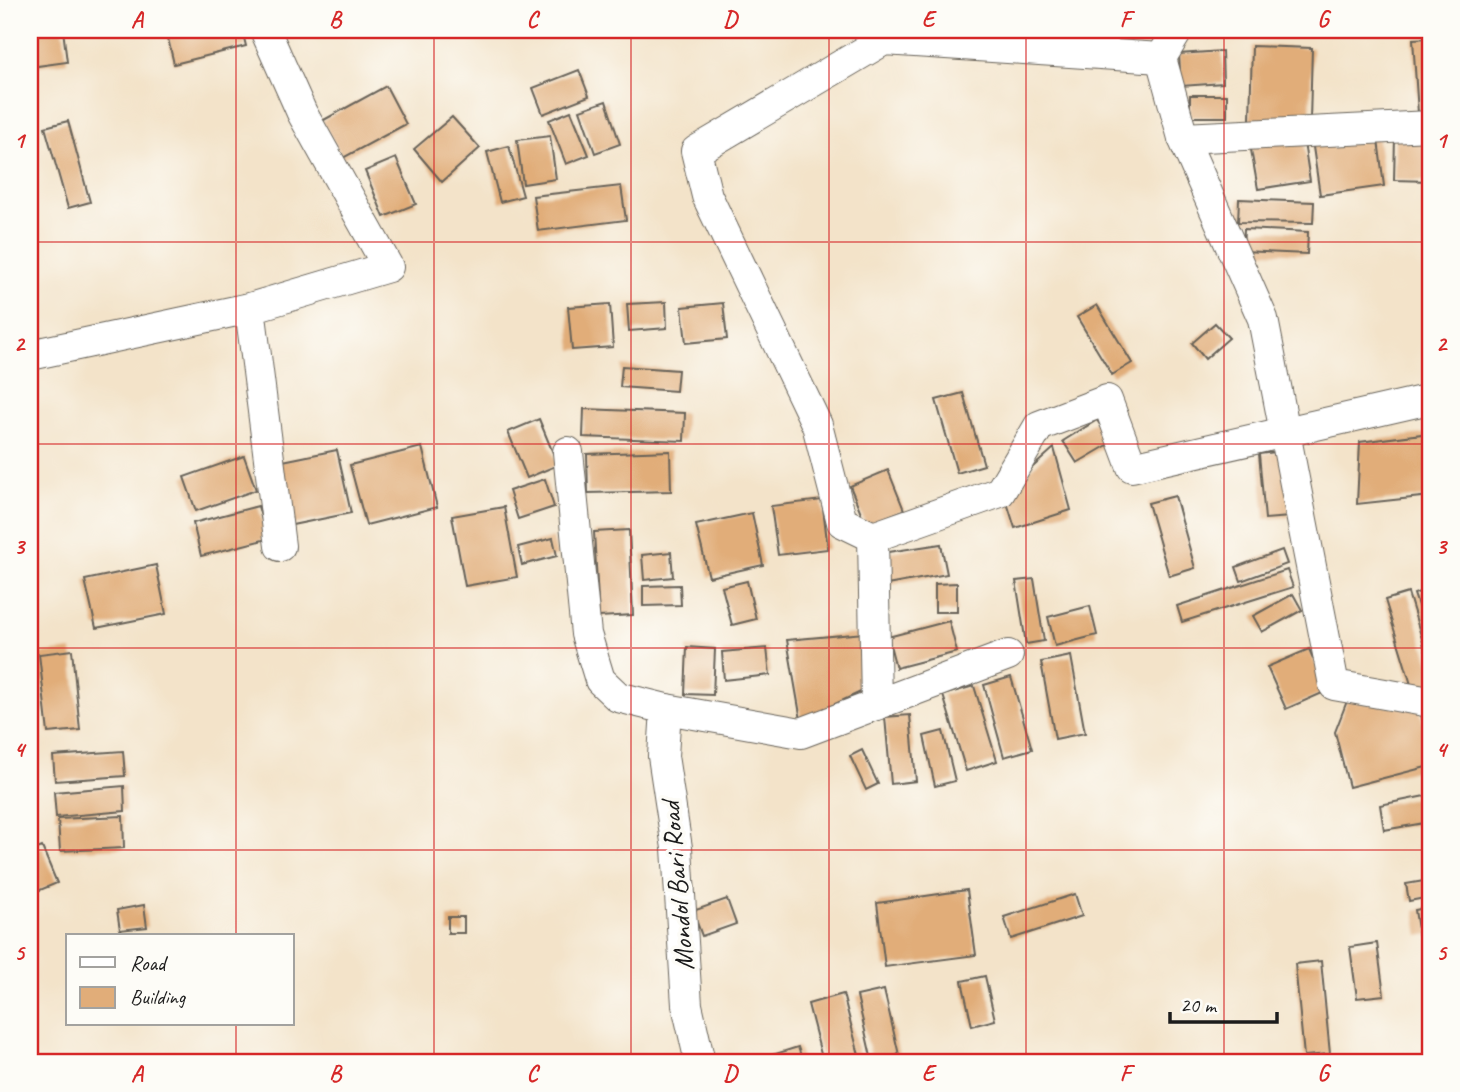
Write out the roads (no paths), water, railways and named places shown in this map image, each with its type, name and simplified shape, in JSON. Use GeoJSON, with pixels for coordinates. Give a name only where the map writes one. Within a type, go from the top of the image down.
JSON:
{"type":"FeatureCollection","features":[{"type":"Feature","properties":{"kind":"street"},"geometry":{"type":"LineString","coordinates":[[30,355],[250,309],[388,267],[302,113],[265,30]]}},
{"type":"Feature","properties":{"kind":"street"},"geometry":{"type":"LineString","coordinates":[[1178,30],[1161,58],[1183,138],[1263,319],[1334,685],[1430,702]]}},
{"type":"Feature","properties":{"kind":"street"},"geometry":{"type":"LineString","coordinates":[[1161,58],[884,40],[696,151],[707,197],[817,425],[842,522],[873,537],[1000,492],[1039,426],[1107,400],[1132,467],[1430,399]]}},
{"type":"Feature","properties":{"kind":"street"},"geometry":{"type":"LineString","coordinates":[[1183,138],[1430,126]]}},
{"type":"Feature","properties":{"kind":"street"},"geometry":{"type":"LineString","coordinates":[[250,309],[280,546]]}},
{"type":"Feature","properties":{"kind":"street"},"geometry":{"type":"LineString","coordinates":[[568,452],[586,634],[600,680],[618,697],[666,709],[800,733],[1007,655]]}},
{"type":"Feature","properties":{"kind":"street"},"geometry":{"type":"LineString","coordinates":[[873,537],[876,705]]}},
{"type":"Feature","properties":{"kind":"street","name":"Mondol Bari Road"},"geometry":{"type":"LineString","coordinates":[[666,709],[663,756],[677,848],[687,1005],[700,1062]]}}]}
